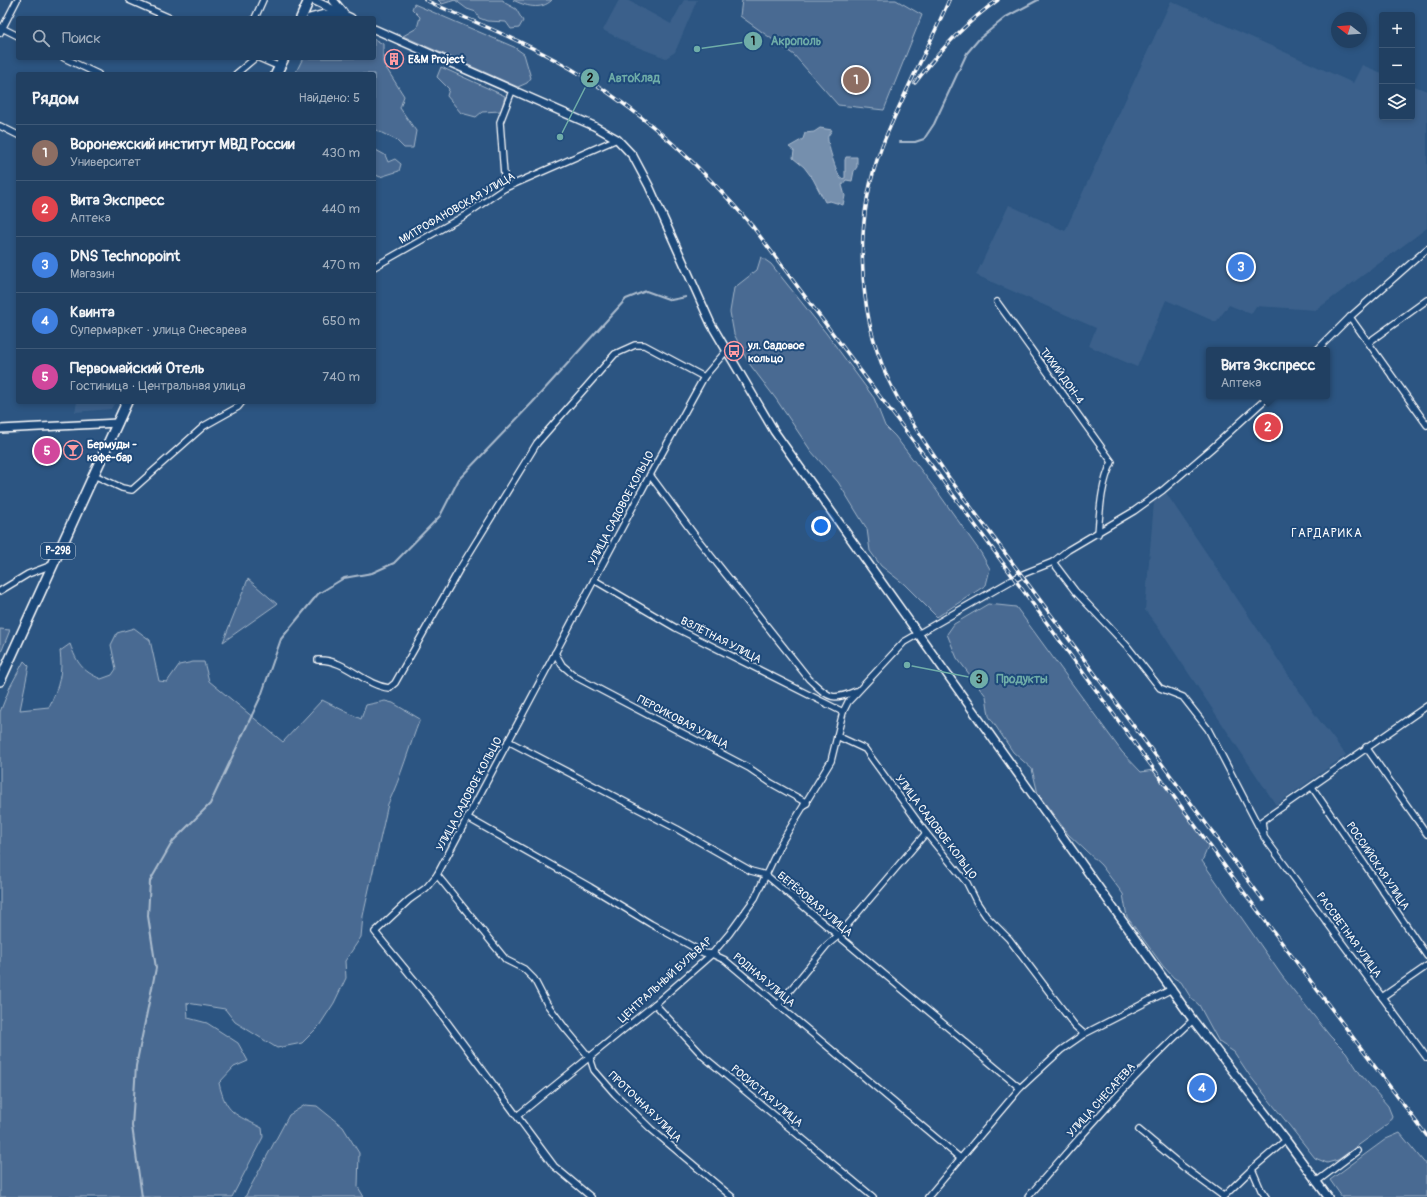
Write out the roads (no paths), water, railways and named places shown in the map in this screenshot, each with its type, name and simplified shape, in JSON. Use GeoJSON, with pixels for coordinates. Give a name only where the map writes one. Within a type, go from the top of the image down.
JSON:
{"type":"FeatureCollection","features":[{"type":"Feature","properties":{"kind":"highway"},"geometry":{"type":"LineString","coordinates":[[302,16],[309,0]]}},
{"type":"Feature","properties":{"kind":"highway"},"geometry":{"type":"LineString","coordinates":[[278,71],[283,60]]}},
{"type":"Feature","properties":{"kind":"highway","name":"Р-298"},"geometry":{"type":"LineString","coordinates":[[0,681],[126,404]]}},
{"type":"Feature","properties":{"kind":"street"},"geometry":{"type":"LineString","coordinates":[[16,35],[1,29],[17,0]]}},
{"type":"Feature","properties":{"kind":"street"},"geometry":{"type":"LineString","coordinates":[[129,0],[165,16]]}},
{"type":"Feature","properties":{"kind":"street"},"geometry":{"type":"LineString","coordinates":[[256,16],[263,0]]}},
{"type":"Feature","properties":{"kind":"street"},"geometry":{"type":"LineString","coordinates":[[313,0],[347,16]]}},
{"type":"Feature","properties":{"kind":"street"},"geometry":{"type":"LineString","coordinates":[[333,0],[348,16]]}},
{"type":"Feature","properties":{"kind":"street"},"geometry":{"type":"LineString","coordinates":[[318,16],[325,14],[341,16]]}},
{"type":"Feature","properties":{"kind":"street"},"geometry":{"type":"LineString","coordinates":[[376,30],[594,126],[617,139],[633,156],[649,186],[711,324],[774,431],[1193,1020],[1328,1197]]}},
{"type":"Feature","properties":{"kind":"street"},"geometry":{"type":"LineString","coordinates":[[68,60],[94,72]]}},
{"type":"Feature","properties":{"kind":"street"},"geometry":{"type":"LineString","coordinates":[[238,72],[252,60]]}},
{"type":"Feature","properties":{"kind":"street"},"geometry":{"type":"LineString","coordinates":[[262,60],[278,71]]}},
{"type":"Feature","properties":{"kind":"street"},"geometry":{"type":"LineString","coordinates":[[505,188],[500,122],[512,91]]}},
{"type":"Feature","properties":{"kind":"street"},"geometry":{"type":"LineString","coordinates":[[0,126],[16,134]]}},
{"type":"Feature","properties":{"kind":"street","name":"МИТРОФАНОВСКАЯ УЛИЦА"},"geometry":{"type":"LineString","coordinates":[[376,266],[464,216],[505,188],[617,139]]}},
{"type":"Feature","properties":{"kind":"street"},"geometry":{"type":"LineString","coordinates":[[1319,347],[1427,249]]}},
{"type":"Feature","properties":{"kind":"street"},"geometry":{"type":"LineString","coordinates":[[1369,342],[1427,299]]}},
{"type":"Feature","properties":{"kind":"street","name":"ТИХИЙ ДОН-4"},"geometry":{"type":"LineString","coordinates":[[997,302],[1112,462],[1104,482],[1098,534]]}},
{"type":"Feature","properties":{"kind":"street"},"geometry":{"type":"LineString","coordinates":[[1350,318],[1369,342],[1427,425]]}},
{"type":"Feature","properties":{"kind":"street"},"geometry":{"type":"LineString","coordinates":[[318,660],[329,660],[341,664],[379,686],[390,688],[395,684],[459,570],[537,443],[615,354],[635,345],[644,345],[704,377]]}},
{"type":"Feature","properties":{"kind":"street","name":"УЛИЦА САДОВОЕ КОЛЬЦО"},"geometry":{"type":"LineString","coordinates":[[592,1197],[554,1166],[430,999],[375,932],[409,900],[426,888],[437,875],[650,475],[704,377],[727,350]]}},
{"type":"Feature","properties":{"kind":"street","name":"ЦЕНТРАЛЬНЫЙ БУЛЬВАР"},"geometry":{"type":"LineString","coordinates":[[517,1116],[656,1004],[712,954],[756,898],[781,843],[831,761],[843,712],[848,702],[904,642],[1022,574],[1053,562],[1068,550],[1098,534],[1134,511],[1163,490],[1265,399]]}},
{"type":"Feature","properties":{"kind":"street"},"geometry":{"type":"LineString","coordinates":[[94,474],[122,488],[132,490],[204,426],[238,407],[240,404]]}},
{"type":"Feature","properties":{"kind":"street"},"geometry":{"type":"LineString","coordinates":[[0,429],[118,423]]}},
{"type":"Feature","properties":{"kind":"street"},"geometry":{"type":"LineString","coordinates":[[650,475],[696,538],[809,679],[826,695],[834,698],[843,697],[858,690]]}},
{"type":"Feature","properties":{"kind":"street"},"geometry":{"type":"LineString","coordinates":[[1053,562],[1075,591],[1127,646],[1160,688],[1183,697],[1208,729],[1264,837]]}},
{"type":"Feature","properties":{"kind":"street"},"geometry":{"type":"LineString","coordinates":[[0,591],[28,574],[52,565]]}},
{"type":"Feature","properties":{"kind":"street","name":"ВЗЛЁТНАЯ УЛИЦА"},"geometry":{"type":"LineString","coordinates":[[594,580],[676,628],[843,712]]}},
{"type":"Feature","properties":{"kind":"street","name":"ПЕРСИКОВАЯ УЛИЦА"},"geometry":{"type":"LineString","coordinates":[[555,653],[562,665],[576,677],[749,768],[806,803]]}},
{"type":"Feature","properties":{"kind":"street"},"geometry":{"type":"LineString","coordinates":[[1312,787],[1427,706]]}},
{"type":"Feature","properties":{"kind":"street","name":"УЛИЦА САДОВОЕ КОЛЬЦО"},"geometry":{"type":"LineString","coordinates":[[837,736],[865,749],[926,833],[967,883],[986,916],[1009,939],[1075,1026],[1084,1034]]}},
{"type":"Feature","properties":{"kind":"street","name":"БЕРЁЗОВАЯ УЛИЦА"},"geometry":{"type":"LineString","coordinates":[[508,741],[677,829],[751,871],[766,875],[1020,1088]]}},
{"type":"Feature","properties":{"kind":"street"},"geometry":{"type":"LineString","coordinates":[[1366,748],[1427,834]]}},
{"type":"Feature","properties":{"kind":"street","name":"РАССВЕТНАЯ УЛИЦА"},"geometry":{"type":"LineString","coordinates":[[1312,787],[1262,821],[1264,837],[1427,1058]]}},
{"type":"Feature","properties":{"kind":"street","name":"РОССИЙСКАЯ УЛИЦА"},"geometry":{"type":"LineString","coordinates":[[1312,787],[1427,956]]}},
{"type":"Feature","properties":{"kind":"street","name":"РОДНАЯ УЛИЦА"},"geometry":{"type":"LineString","coordinates":[[468,818],[590,887],[651,924],[704,953],[712,954],[725,960],[960,1158]]}},
{"type":"Feature","properties":{"kind":"street"},"geometry":{"type":"LineString","coordinates":[[778,1005],[827,945],[838,936],[926,833]]}},
{"type":"Feature","properties":{"kind":"street","name":"ПРОТОЧНАЯ УЛИЦА"},"geometry":{"type":"LineString","coordinates":[[437,875],[506,960],[524,970],[534,979],[547,1004],[590,1058],[594,1070],[615,1094],[651,1129],[732,1197]]}},
{"type":"Feature","properties":{"kind":"street"},"geometry":{"type":"LineString","coordinates":[[1382,997],[1427,966]]}},
{"type":"Feature","properties":{"kind":"street"},"geometry":{"type":"LineString","coordinates":[[928,1197],[1020,1088],[1061,1050],[1084,1034],[1172,989]]}},
{"type":"Feature","properties":{"kind":"street","name":"РОСИСТАЯ УЛИЦА"},"geometry":{"type":"LineString","coordinates":[[656,1004],[704,1056],[873,1197]]}},
{"type":"Feature","properties":{"kind":"street","name":"УЛИЦА СНЕСАРЕВА"},"geometry":{"type":"LineString","coordinates":[[1028,1197],[1098,1116],[1157,1053],[1193,1020]]}},
{"type":"Feature","properties":{"kind":"street"},"geometry":{"type":"LineString","coordinates":[[1139,1130],[1182,1166],[1223,1197],[1252,1169],[1286,1140]]}},
{"type":"Feature","properties":{"kind":"street"},"geometry":{"type":"LineString","coordinates":[[1316,1182],[1357,1151]]}},
{"type":"Feature","properties":{"kind":"street"},"geometry":{"type":"LineString","coordinates":[[1252,1169],[1261,1190],[1266,1197]]}},
{"type":"Feature","properties":{"kind":"waterway"},"geometry":{"type":"LineString","coordinates":[[900,142],[915,142],[924,139],[934,124],[967,53],[979,39],[1006,17],[1038,0]]}},
{"type":"Feature","properties":{"kind":"waterway"},"geometry":{"type":"LineString","coordinates":[[142,1197],[132,1126],[136,1066],[156,968],[148,916],[150,881],[173,841],[210,804],[261,696],[281,639],[318,594],[344,578],[372,573],[394,563],[440,516],[459,479],[532,403],[626,299],[646,291],[671,300],[686,297]]}},
{"type":"Feature","properties":{"kind":"railway"},"geometry":{"type":"LineString","coordinates":[[425,0],[506,35],[545,54],[608,92],[674,145],[734,205],[753,227],[926,458],[1243,891],[1427,1136]]}},
{"type":"Feature","properties":{"kind":"railway"},"geometry":{"type":"LineString","coordinates":[[949,0],[882,146],[873,174],[867,203],[863,233],[862,263],[870,323],[877,352],[888,379],[902,405],[950,479],[1263,900]]}},
{"type":"Feature","properties":{"kind":"railway"},"geometry":{"type":"LineString","coordinates":[[915,83],[953,38],[974,18],[998,0]]}},
{"type":"Feature","properties":{"kind":"place","name":"Акрополь"},"geometry":{"type":"Point","coordinates":[697,49]}},
{"type":"Feature","properties":{"kind":"place","name":"E&M Project"},"geometry":{"type":"Point","coordinates":[394,59]}},
{"type":"Feature","properties":{"kind":"place","name":"Воронежский институт МВД России"},"geometry":{"type":"Point","coordinates":[856,80]}},
{"type":"Feature","properties":{"kind":"place","name":"АвтоКлад"},"geometry":{"type":"Point","coordinates":[560,137]}},
{"type":"Feature","properties":{"kind":"place","name":"DNS Technopoint"},"geometry":{"type":"Point","coordinates":[1241,267]}},
{"type":"Feature","properties":{"kind":"place","name":"ул. Садовое кольцо"},"geometry":{"type":"Point","coordinates":[734,351]}},
{"type":"Feature","properties":{"kind":"place","name":"Вита Экспресс"},"geometry":{"type":"Point","coordinates":[1268,427]}},
{"type":"Feature","properties":{"kind":"place","name":"Бермуды - кафе-бар"},"geometry":{"type":"Point","coordinates":[73,450]}},
{"type":"Feature","properties":{"kind":"place","name":"Первомайский Отель"},"geometry":{"type":"Point","coordinates":[47,451]}},
{"type":"Feature","properties":{"kind":"place","name":"Продукты"},"geometry":{"type":"Point","coordinates":[907,665]}},
{"type":"Feature","properties":{"kind":"place","name":"Квинта"},"geometry":{"type":"Point","coordinates":[1202,1088]}},
{"type":"Feature","properties":{"kind":"district","name":"ГАРДАРИКА"},"geometry":{"type":"Point","coordinates":[1327,533]}}]}
